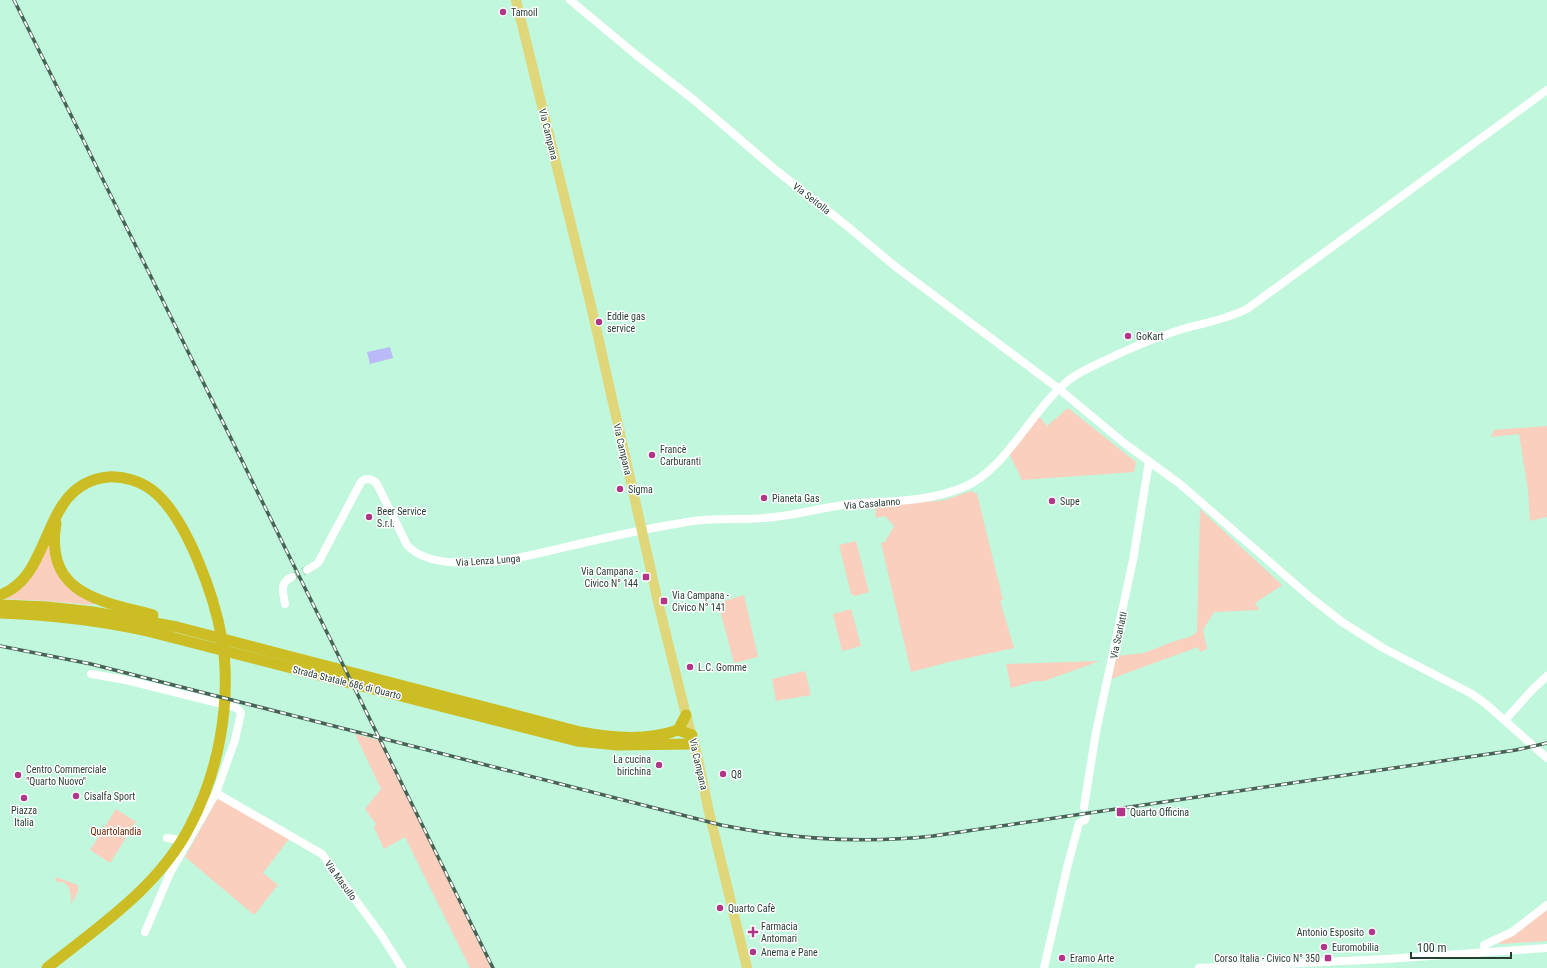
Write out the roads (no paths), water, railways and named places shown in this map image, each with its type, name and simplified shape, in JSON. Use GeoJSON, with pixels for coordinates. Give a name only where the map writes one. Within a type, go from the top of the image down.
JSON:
{"type":"FeatureCollection","features":[{"type":"Feature","properties":{"kind":"highway"},"geometry":{"type":"LineString","coordinates":[[0,595],[15,587],[29,572],[50,527],[64,501],[71,493],[93,481],[108,477],[128,479],[141,483],[152,490],[166,503],[174,514],[205,577],[212,598],[222,641],[224,658],[224,711],[212,774],[189,828],[171,856],[151,880],[130,900],[46,968]]}},
{"type":"Feature","properties":{"kind":"highway"},"geometry":{"type":"LineString","coordinates":[[57,516],[54,540],[56,558],[63,573],[75,587],[95,599],[161,617],[177,626]]}},
{"type":"Feature","properties":{"kind":"highway","name":"Strada Statale 686 di Quarto"},"geometry":{"type":"LineString","coordinates":[[0,605],[47,607],[93,612],[177,626],[580,732],[625,737],[656,735],[678,730]]}},
{"type":"Feature","properties":{"kind":"highway","name":"Strada Statale 686 di Quarto"},"geometry":{"type":"LineString","coordinates":[[0,613],[32,614],[90,620],[147,631],[578,741],[617,745],[693,739]]}},
{"type":"Feature","properties":{"kind":"highway"},"geometry":{"type":"LineString","coordinates":[[686,715],[678,730],[693,739]]}},
{"type":"Feature","properties":{"kind":"main road","name":"Via Campana"},"geometry":{"type":"LineString","coordinates":[[516,0],[592,310],[642,531],[693,739],[735,924],[747,968]]}},
{"type":"Feature","properties":{"kind":"street","name":"Via Seitolla"},"geometry":{"type":"LineString","coordinates":[[570,0],[635,54],[694,100],[778,172],[847,226],[896,267],[1059,389],[1124,443],[1180,484],[1310,597],[1342,622],[1383,648],[1472,694],[1505,720],[1545,756]]}},
{"type":"Feature","properties":{"kind":"street","name":"Via Casalanno"},"geometry":{"type":"LineString","coordinates":[[642,531],[687,522],[772,518],[851,504],[922,499],[946,494],[966,486],[982,476],[1002,457],[1059,389],[1073,377],[1139,344],[1189,327],[1226,318],[1247,309],[1547,90]]}},
{"type":"Feature","properties":{"kind":"street","name":"Via Scarlatti"},"geometry":{"type":"LineString","coordinates":[[1084,807],[1096,732],[1133,560],[1149,462]]}},
{"type":"Feature","properties":{"kind":"street","name":"Via Lenza Lunga"},"geometry":{"type":"LineString","coordinates":[[307,570],[318,563],[361,482],[366,479],[375,481],[377,484],[407,545],[416,553],[438,561],[470,563],[526,557],[642,531]]}},
{"type":"Feature","properties":{"kind":"street"},"geometry":{"type":"LineString","coordinates":[[285,604],[283,585],[287,579],[292,577]]}},
{"type":"Feature","properties":{"kind":"street"},"geometry":{"type":"LineString","coordinates":[[91,674],[148,685],[238,709],[241,715],[235,740],[216,793],[171,871],[145,932]]}},
{"type":"Feature","properties":{"kind":"street"},"geometry":{"type":"LineString","coordinates":[[1505,720],[1547,676]]}},
{"type":"Feature","properties":{"kind":"street","name":"Via Masullo"},"geometry":{"type":"LineString","coordinates":[[216,793],[322,854],[382,936],[402,968]]}},
{"type":"Feature","properties":{"kind":"street"},"geometry":{"type":"LineString","coordinates":[[1044,968],[1079,823],[1085,820],[1086,817]]}},
{"type":"Feature","properties":{"kind":"street"},"geometry":{"type":"LineString","coordinates":[[168,838],[189,842]]}},
{"type":"Feature","properties":{"kind":"street"},"geometry":{"type":"LineString","coordinates":[[1485,952],[1484,945],[1512,932],[1547,905]]}},
{"type":"Feature","properties":{"kind":"street"},"geometry":{"type":"LineString","coordinates":[[1199,968],[1386,960],[1547,948]]}},
{"type":"Feature","properties":{"kind":"water"},"geometry":{"type":"Polygon","coordinates":[[[390,347],[393,358],[370,364],[367,352],[390,347]]]}},
{"type":"Feature","properties":{"kind":"tunnel"},"geometry":{"type":"LineString","coordinates":[[292,577],[307,570]]}},
{"type":"Feature","properties":{"kind":"railway"},"geometry":{"type":"LineString","coordinates":[[14,0],[493,968]]}},
{"type":"Feature","properties":{"kind":"railway"},"geometry":{"type":"LineString","coordinates":[[0,646],[91,664],[721,825],[774,834],[826,839],[879,840],[933,836],[1516,750],[1547,743]]}},
{"type":"Feature","properties":{"kind":"place","name":"Tamoil"},"geometry":{"type":"Point","coordinates":[503,12]}},
{"type":"Feature","properties":{"kind":"place","name":"Eddie gas service"},"geometry":{"type":"Point","coordinates":[599,322]}},
{"type":"Feature","properties":{"kind":"place","name":"GoKart"},"geometry":{"type":"Point","coordinates":[1128,336]}},
{"type":"Feature","properties":{"kind":"place","name":"Francè Carburanti"},"geometry":{"type":"Point","coordinates":[652,455]}},
{"type":"Feature","properties":{"kind":"place","name":"Sigma"},"geometry":{"type":"Point","coordinates":[620,489]}},
{"type":"Feature","properties":{"kind":"place","name":"Pianeta Gas"},"geometry":{"type":"Point","coordinates":[764,498]}},
{"type":"Feature","properties":{"kind":"place","name":"Supe"},"geometry":{"type":"Point","coordinates":[1052,501]}},
{"type":"Feature","properties":{"kind":"place","name":"Beer Service S.r.l."},"geometry":{"type":"Point","coordinates":[369,517]}},
{"type":"Feature","properties":{"kind":"place","name":"Via Campana - Civico N° 144"},"geometry":{"type":"Point","coordinates":[646,577]}},
{"type":"Feature","properties":{"kind":"place","name":"Via Campana - Civico N° 141"},"geometry":{"type":"Point","coordinates":[664,601]}},
{"type":"Feature","properties":{"kind":"place","name":"L.C. Gomme"},"geometry":{"type":"Point","coordinates":[690,667]}},
{"type":"Feature","properties":{"kind":"place","name":"La cucina birichina"},"geometry":{"type":"Point","coordinates":[659,765]}},
{"type":"Feature","properties":{"kind":"place","name":"Q8"},"geometry":{"type":"Point","coordinates":[723,774]}},
{"type":"Feature","properties":{"kind":"place","name":"Centro Commerciale \"Quarto Nuovo\""},"geometry":{"type":"Point","coordinates":[18,775]}},
{"type":"Feature","properties":{"kind":"place","name":"Cisalfa Sport"},"geometry":{"type":"Point","coordinates":[76,796]}},
{"type":"Feature","properties":{"kind":"place","name":"Piazza Italia"},"geometry":{"type":"Point","coordinates":[24,798]}},
{"type":"Feature","properties":{"kind":"place","name":"Quarto Officina"},"geometry":{"type":"Point","coordinates":[1121,812]}},
{"type":"Feature","properties":{"kind":"place","name":"Quarto Cafè"},"geometry":{"type":"Point","coordinates":[720,908]}},
{"type":"Feature","properties":{"kind":"place","name":"Farmacia Antomari"},"geometry":{"type":"Point","coordinates":[753,932]}},
{"type":"Feature","properties":{"kind":"place","name":"Antonio Esposito"},"geometry":{"type":"Point","coordinates":[1372,932]}},
{"type":"Feature","properties":{"kind":"place","name":"Euromobilia"},"geometry":{"type":"Point","coordinates":[1324,947]}},
{"type":"Feature","properties":{"kind":"place","name":"Anema e Pane"},"geometry":{"type":"Point","coordinates":[753,952]}},
{"type":"Feature","properties":{"kind":"place","name":"Eramo Arte"},"geometry":{"type":"Point","coordinates":[1062,958]}},
{"type":"Feature","properties":{"kind":"place","name":"Corso Italia - Civico N° 350"},"geometry":{"type":"Point","coordinates":[1328,958]}},
{"type":"Feature","properties":{"kind":"park label","name":"Quartolandia"},"geometry":{"type":"Point","coordinates":[116,831]}}]}
